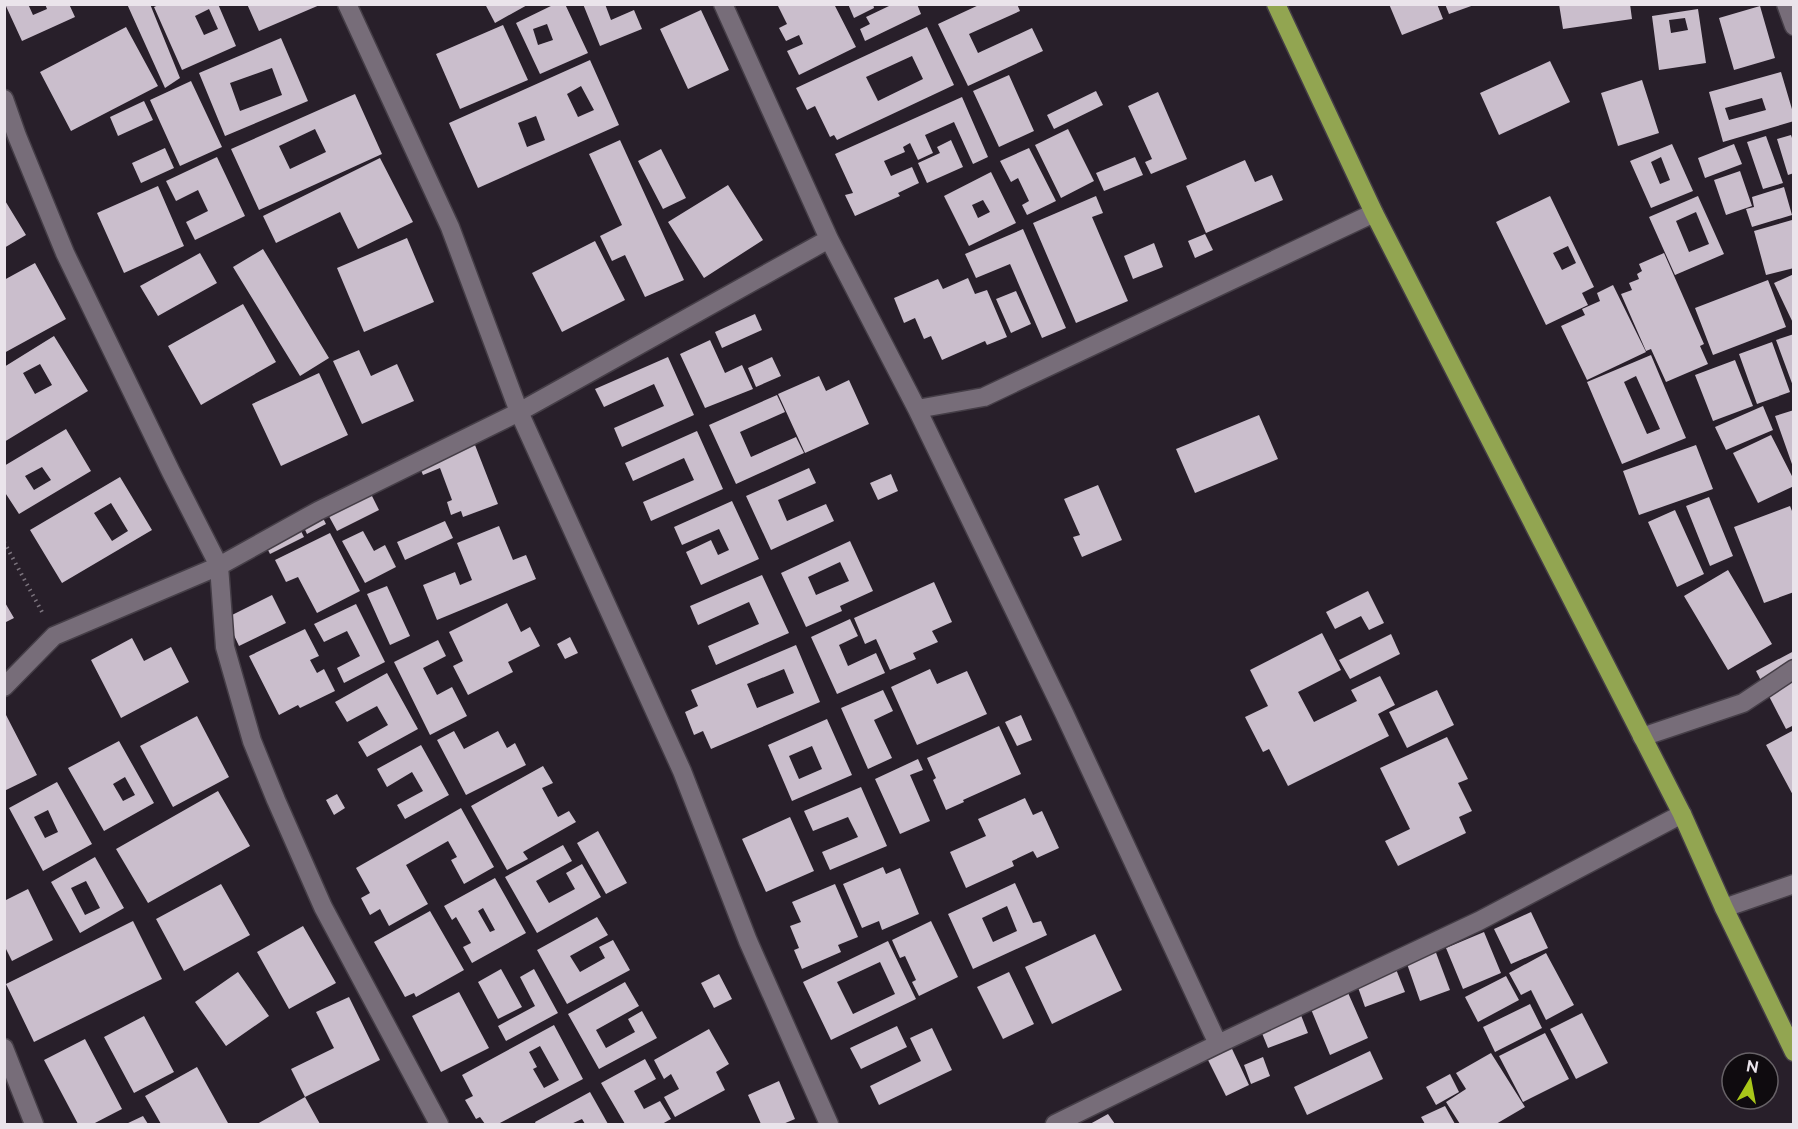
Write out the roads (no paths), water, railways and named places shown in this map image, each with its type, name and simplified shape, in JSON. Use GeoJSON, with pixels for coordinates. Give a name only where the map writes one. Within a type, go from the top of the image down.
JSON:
{"type":"FeatureCollection","features":[{"type":"Feature","properties":{"kind":"highway"},"geometry":{"type":"LineString","coordinates":[[1276,4],[1374,213],[1682,814],[1724,908],[1794,1052]]}},
{"type":"Feature","properties":{"kind":"street"},"geometry":{"type":"LineString","coordinates":[[347,4],[450,227],[519,412],[682,771],[748,941],[830,1125]]}},
{"type":"Feature","properties":{"kind":"street"},"geometry":{"type":"LineString","coordinates":[[723,4],[829,239],[917,409],[1064,713],[1218,1044]]}},
{"type":"Feature","properties":{"kind":"street"},"geometry":{"type":"LineString","coordinates":[[1786,4],[1794,26]]}},
{"type":"Feature","properties":{"kind":"street"},"geometry":{"type":"LineString","coordinates":[[4,99],[65,253],[219,566],[225,647],[252,741],[276,800],[322,907],[439,1125]]}},
{"type":"Feature","properties":{"kind":"street"},"geometry":{"type":"LineString","coordinates":[[917,409],[984,397],[1374,213]]}},
{"type":"Feature","properties":{"kind":"street"},"geometry":{"type":"LineString","coordinates":[[4,687],[54,636],[219,566],[318,511],[519,412],[829,239]]}},
{"type":"Feature","properties":{"kind":"street"},"geometry":{"type":"LineString","coordinates":[[1642,737],[1743,703],[1794,669]]}},
{"type":"Feature","properties":{"kind":"street"},"geometry":{"type":"LineString","coordinates":[[1055,1125],[1218,1044],[1479,921],[1682,814]]}},
{"type":"Feature","properties":{"kind":"street"},"geometry":{"type":"LineString","coordinates":[[1724,908],[1794,884]]}},
{"type":"Feature","properties":{"kind":"street"},"geometry":{"type":"LineString","coordinates":[[4,1048],[33,1125]]}}]}
